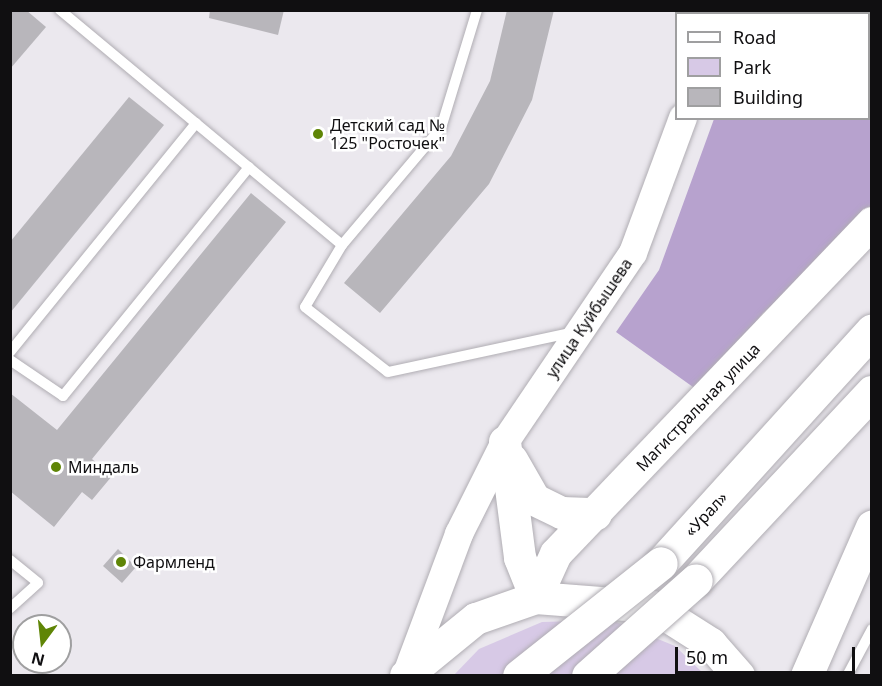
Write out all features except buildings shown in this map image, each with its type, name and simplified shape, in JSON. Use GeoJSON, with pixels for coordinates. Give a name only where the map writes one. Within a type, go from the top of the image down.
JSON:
{"type":"FeatureCollection","features":[{"type":"Feature","properties":{"kind":"highway","name":"«Урал»"},"geometry":{"type":"LineString","coordinates":[[519,675],[661,563],[872,330]]}},
{"type":"Feature","properties":{"kind":"highway"},"geometry":{"type":"LineString","coordinates":[[588,675],[696,580],[872,392]]}},
{"type":"Feature","properties":{"kind":"main road","name":"улица Куйбышева"},"geometry":{"type":"LineString","coordinates":[[406,675],[459,534],[505,442],[633,253],[682,120]]}},
{"type":"Feature","properties":{"kind":"main road","name":"Магистральная улица"},"geometry":{"type":"LineString","coordinates":[[536,598],[556,554],[872,222]]}},
{"type":"Feature","properties":{"kind":"main road"},"geometry":{"type":"LineString","coordinates":[[505,442],[520,480],[536,500],[562,513],[596,514]]}},
{"type":"Feature","properties":{"kind":"main road"},"geometry":{"type":"LineString","coordinates":[[505,442],[520,558],[536,598]]}},
{"type":"Feature","properties":{"kind":"main road"},"geometry":{"type":"LineString","coordinates":[[807,675],[872,527]]}},
{"type":"Feature","properties":{"kind":"main road"},"geometry":{"type":"LineString","coordinates":[[406,675],[476,619],[536,598],[652,607],[711,644],[739,675]]}},
{"type":"Feature","properties":{"kind":"lane"},"geometry":{"type":"LineString","coordinates":[[60,10],[342,245]]}},
{"type":"Feature","properties":{"kind":"lane"},"geometry":{"type":"LineString","coordinates":[[477,10],[441,128],[342,245],[304,307],[388,372],[581,330]]}},
{"type":"Feature","properties":{"kind":"lane"},"geometry":{"type":"LineString","coordinates":[[10,352],[196,123]]}},
{"type":"Feature","properties":{"kind":"lane"},"geometry":{"type":"LineString","coordinates":[[10,360],[63,396],[249,167]]}},
{"type":"Feature","properties":{"kind":"lane"},"geometry":{"type":"LineString","coordinates":[[10,560],[38,584],[10,608]]}},
{"type":"Feature","properties":{"kind":"lane"},"geometry":{"type":"LineString","coordinates":[[847,675],[872,629]]}},
{"type":"Feature","properties":{"kind":"green space"},"geometry":{"type":"Polygon","coordinates":[[[611,620],[675,646],[705,675],[453,676],[479,649],[542,622],[611,620]]]}},
{"type":"Feature","properties":{"kind":"shaded area"},"geometry":{"type":"Polygon","coordinates":[[[740,11],[871,11],[871,210],[825,260],[763,313],[700,392],[616,332],[659,270],[714,120],[870,120],[870,12],[740,11]]]}},
{"type":"Feature","properties":{"kind":"place","name":"Детский сад № 125 \"Росточек\""},"geometry":{"type":"Point","coordinates":[318,134]}},
{"type":"Feature","properties":{"kind":"place","name":"Миндаль"},"geometry":{"type":"Point","coordinates":[56,467]}},
{"type":"Feature","properties":{"kind":"place","name":"Фармленд"},"geometry":{"type":"Point","coordinates":[121,562]}}]}
